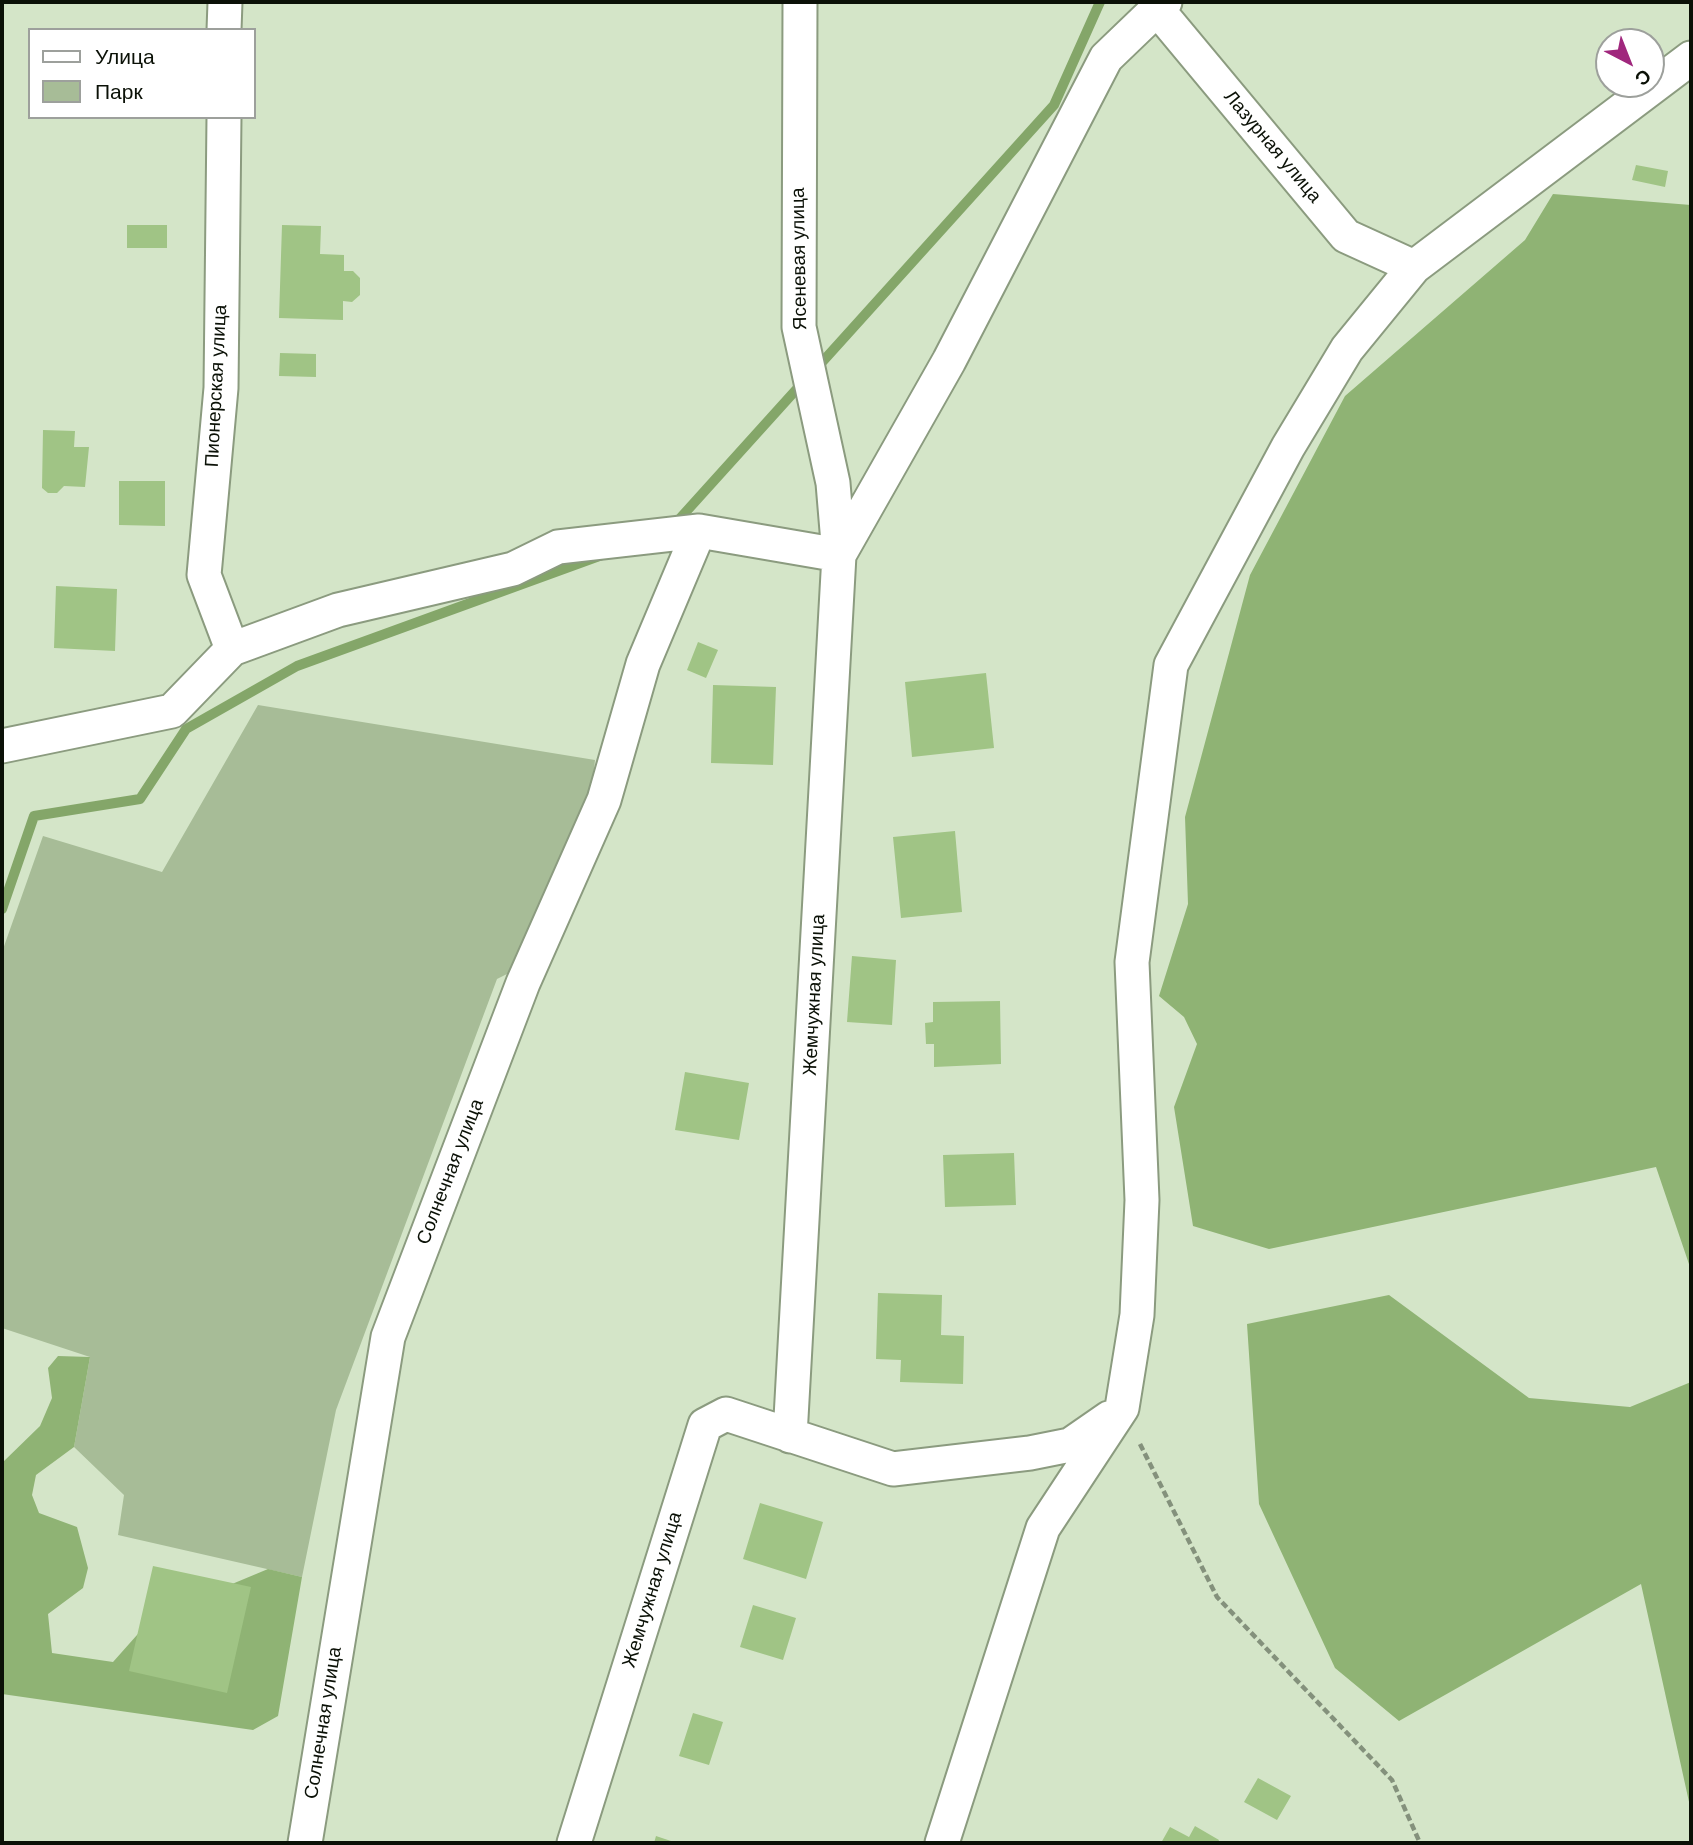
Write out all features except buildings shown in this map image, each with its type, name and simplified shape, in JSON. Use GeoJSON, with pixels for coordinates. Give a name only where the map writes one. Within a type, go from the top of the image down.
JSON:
{"type":"FeatureCollection","features":[{"type":"Feature","properties":{"kind":"street"},"geometry":{"type":"LineString","coordinates":[[225,2],[225,28]]}},
{"type":"Feature","properties":{"kind":"street","name":"Ясеневая улица"},"geometry":{"type":"LineString","coordinates":[[800,2],[799,327],[832,483],[839,555]]}},
{"type":"Feature","properties":{"kind":"street"},"geometry":{"type":"LineString","coordinates":[[2,746],[172,711],[232,649],[338,610],[513,569],[558,547],[699,531],[839,555],[949,361],[1106,58],[1161,5]]}},
{"type":"Feature","properties":{"kind":"street","name":"Лазурная улица"},"geometry":{"type":"LineString","coordinates":[[1161,5],[1346,236],[1414,267]]}},
{"type":"Feature","properties":{"kind":"street"},"geometry":{"type":"LineString","coordinates":[[942,1843],[1044,1528],[1122,1408],[1137,1315],[1142,1200],[1132,962],[1171,665],[1288,447],[1347,349],[1414,267],[1691,58]]}},
{"type":"Feature","properties":{"kind":"street","name":"Пионерская улица"},"geometry":{"type":"LineString","coordinates":[[224,119],[221,388],[204,575],[232,649]]}},
{"type":"Feature","properties":{"kind":"street","name":"Солнечная улица"},"geometry":{"type":"LineString","coordinates":[[305,1843],[388,1337],[523,983],[604,800],[643,664],[699,531]]}},
{"type":"Feature","properties":{"kind":"street","name":"Жемчужная улица"},"geometry":{"type":"LineString","coordinates":[[790,1436],[839,555]]}},
{"type":"Feature","properties":{"kind":"street","name":"Жемчужная улица"},"geometry":{"type":"LineString","coordinates":[[574,1843],[705,1425],[726,1415],[893,1469],[1030,1453],[1070,1445],[1122,1408]]}},
{"type":"Feature","properties":{"kind":"path"},"geometry":{"type":"LineString","coordinates":[[1122,1408],[1217,1597],[1392,1780],[1420,1843]]}},
{"type":"Feature","properties":{"kind":"green space"},"geometry":{"type":"Polygon","coordinates":[[[1553,194],[1691,205],[1691,1270],[1656,1167],[1269,1249],[1193,1226],[1174,1107],[1197,1044],[1184,1017],[1159,996],[1188,904],[1185,817],[1250,575],[1345,396],[1525,240],[1553,194]]]}},
{"type":"Feature","properties":{"kind":"green space"},"geometry":{"type":"Polygon","coordinates":[[[258,705],[595,760],[590,807],[517,969],[497,979],[336,1410],[302,1577],[118,1535],[124,1495],[74,1447],[90,1357],[2,1328],[2,952],[43,836],[162,872],[258,705]]]}},
{"type":"Feature","properties":{"kind":"green space"},"geometry":{"type":"Polygon","coordinates":[[[1389,1295],[1529,1398],[1630,1407],[1691,1382],[1691,1811],[1641,1584],[1399,1721],[1335,1668],[1259,1504],[1247,1324],[1389,1295]]]}},
{"type":"Feature","properties":{"kind":"green space"},"geometry":{"type":"Polygon","coordinates":[[[58,1356],[90,1357],[74,1447],[36,1475],[32,1495],[39,1513],[77,1527],[88,1568],[83,1588],[48,1614],[52,1653],[113,1662],[153,1617],[268,1569],[302,1577],[278,1716],[253,1730],[2,1694],[2,1463],[40,1426],[52,1398],[48,1368],[58,1356]]]}},
{"type":"Feature","properties":{"kind":"waterway"},"geometry":{"type":"LineString","coordinates":[[815,370],[1054,105],[1100,2]]}},
{"type":"Feature","properties":{"kind":"waterway"},"geometry":{"type":"LineString","coordinates":[[674,525],[804,381]]}},
{"type":"Feature","properties":{"kind":"waterway"},"geometry":{"type":"LineString","coordinates":[[2,909],[34,816],[140,799],[186,729],[297,666],[602,555]]}}]}
